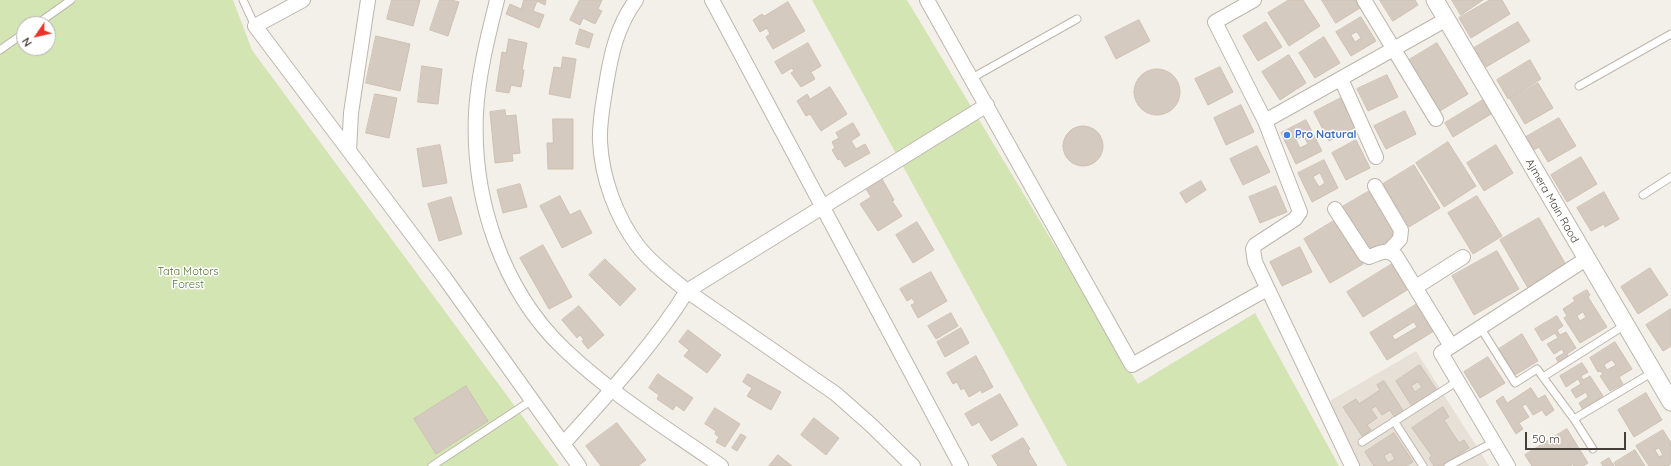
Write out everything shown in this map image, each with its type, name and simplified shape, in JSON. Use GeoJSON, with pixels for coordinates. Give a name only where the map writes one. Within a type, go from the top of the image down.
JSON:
{"type":"FeatureCollection","features":[{"type":"Feature","properties":{"kind":"street"},"geometry":{"type":"LineString","coordinates":[[304,0],[255,26],[444,277],[579,466]]}},
{"type":"Feature","properties":{"kind":"street"},"geometry":{"type":"LineString","coordinates":[[349,151],[351,113],[368,0]]}},
{"type":"Feature","properties":{"kind":"street"},"geometry":{"type":"LineString","coordinates":[[497,0],[484,58],[476,111],[476,150],[481,189],[490,224],[504,263],[520,294],[540,322],[568,353],[612,390],[721,466]]}},
{"type":"Feature","properties":{"kind":"street"},"geometry":{"type":"LineString","coordinates":[[636,0],[626,14],[616,35],[600,121],[600,142],[609,188],[618,212],[638,246],[651,260],[687,291],[836,394],[871,425],[913,466]]}},
{"type":"Feature","properties":{"kind":"street"},"geometry":{"type":"LineString","coordinates":[[712,0],[961,466]]}},
{"type":"Feature","properties":{"kind":"street"},"geometry":{"type":"LineString","coordinates":[[927,0],[1132,365],[1267,289]]}},
{"type":"Feature","properties":{"kind":"street"},"geometry":{"type":"LineString","coordinates":[[1254,0],[1215,22],[1264,121],[1300,212],[1295,219],[1262,239],[1253,249],[1255,262],[1352,466]]}},
{"type":"Feature","properties":{"kind":"street"},"geometry":{"type":"LineString","coordinates":[[1364,0],[1436,118]]}},
{"type":"Feature","properties":{"kind":"street","name":"Ajmera Main Raod"},"geometry":{"type":"LineString","coordinates":[[1435,0],[1671,402]]}},
{"type":"Feature","properties":{"kind":"street"},"geometry":{"type":"LineString","coordinates":[[1264,121],[1446,19]]}},
{"type":"Feature","properties":{"kind":"street"},"geometry":{"type":"LineString","coordinates":[[1341,79],[1376,158]]}},
{"type":"Feature","properties":{"kind":"street"},"geometry":{"type":"LineString","coordinates":[[563,444],[612,390],[663,328],[687,291],[987,105]]}},
{"type":"Feature","properties":{"kind":"street"},"geometry":{"type":"LineString","coordinates":[[1375,186],[1401,230],[1400,239],[1389,251]]}},
{"type":"Feature","properties":{"kind":"street"},"geometry":{"type":"LineString","coordinates":[[1335,208],[1365,255],[1369,257],[1384,251],[1389,251],[1396,256],[1452,346]]}},
{"type":"Feature","properties":{"kind":"street"},"geometry":{"type":"LineString","coordinates":[[1416,287],[1463,257]]}},
{"type":"Feature","properties":{"kind":"street"},"geometry":{"type":"LineString","coordinates":[[1508,466],[1441,353],[1586,259]]}},
{"type":"Feature","properties":{"kind":"lane"},"geometry":{"type":"LineString","coordinates":[[48,16],[71,0]]}},
{"type":"Feature","properties":{"kind":"lane"},"geometry":{"type":"LineString","coordinates":[[243,0],[255,26]]}},
{"type":"Feature","properties":{"kind":"lane"},"geometry":{"type":"LineString","coordinates":[[972,78],[1077,19]]}},
{"type":"Feature","properties":{"kind":"lane"},"geometry":{"type":"LineString","coordinates":[[1579,86],[1671,34]]}},
{"type":"Feature","properties":{"kind":"lane"},"geometry":{"type":"LineString","coordinates":[[0,50],[16,39]]}},
{"type":"Feature","properties":{"kind":"lane"},"geometry":{"type":"LineString","coordinates":[[1643,195],[1671,177]]}},
{"type":"Feature","properties":{"kind":"lane"},"geometry":{"type":"LineString","coordinates":[[1544,377],[1625,325]]}},
{"type":"Feature","properties":{"kind":"lane"},"geometry":{"type":"LineString","coordinates":[[1480,327],[1515,383],[1538,369],[1574,419],[1593,449]]}},
{"type":"Feature","properties":{"kind":"lane"},"geometry":{"type":"LineString","coordinates":[[1574,419],[1653,372]]}},
{"type":"Feature","properties":{"kind":"lane"},"geometry":{"type":"LineString","coordinates":[[1362,442],[1458,381]]}},
{"type":"Feature","properties":{"kind":"lane"},"geometry":{"type":"LineString","coordinates":[[432,466],[532,400]]}},
{"type":"Feature","properties":{"kind":"lane"},"geometry":{"type":"LineString","coordinates":[[1394,421],[1424,466]]}},
{"type":"Feature","properties":{"kind":"lane"},"geometry":{"type":"LineString","coordinates":[[1448,466],[1494,442]]}},
{"type":"Feature","properties":{"kind":"shaded area"},"geometry":{"type":"Polygon","coordinates":[[[1416,351],[1489,466],[1358,466],[1328,402],[1416,351]]]}},
{"type":"Feature","properties":{"kind":"green space","name":"Tata Motors Forest"},"geometry":{"type":"Polygon","coordinates":[[[0,0],[233,0],[252,50],[559,466],[0,466],[0,0]]]}},
{"type":"Feature","properties":{"kind":"green space"},"geometry":{"type":"Polygon","coordinates":[[[812,0],[907,0],[1138,384],[1255,313],[1339,466],[1067,466],[812,0]]]}},
{"type":"Feature","properties":{"kind":"building"},"geometry":{"type":"Polygon","coordinates":[[[392,0],[420,0],[413,26],[387,19],[392,0]]]}},
{"type":"Feature","properties":{"kind":"building"},"geometry":{"type":"Polygon","coordinates":[[[440,0],[459,2],[448,36],[430,30],[440,0]]]}},
{"type":"Feature","properties":{"kind":"building"},"geometry":{"type":"Polygon","coordinates":[[[524,0],[546,0],[545,5],[537,1],[533,11],[544,15],[539,28],[506,14],[510,4],[521,9],[524,0]]]}},
{"type":"Feature","properties":{"kind":"building"},"geometry":{"type":"Polygon","coordinates":[[[580,0],[602,0],[598,9],[602,11],[595,24],[583,18],[580,25],[570,20],[580,0]]]}},
{"type":"Feature","properties":{"kind":"building"},"geometry":{"type":"Polygon","coordinates":[[[1289,0],[1303,0],[1320,26],[1289,46],[1268,13],[1289,0]]]}},
{"type":"Feature","properties":{"kind":"building"},"geometry":{"type":"Polygon","coordinates":[[[1322,0],[1359,0],[1363,6],[1336,23],[1322,0]]]}},
{"type":"Feature","properties":{"kind":"building"},"geometry":{"type":"Polygon","coordinates":[[[1380,0],[1415,0],[1418,5],[1393,21],[1380,0]]]}},
{"type":"Feature","properties":{"kind":"building"},"geometry":{"type":"Polygon","coordinates":[[[1452,0],[1483,0],[1461,15],[1452,0]]]}},
{"type":"Feature","properties":{"kind":"building"},"geometry":{"type":"Polygon","coordinates":[[[1490,0],[1502,0],[1510,14],[1471,38],[1459,18],[1490,0]]]}},
{"type":"Feature","properties":{"kind":"building"},"geometry":{"type":"Polygon","coordinates":[[[788,2],[805,31],[773,49],[766,37],[770,34],[767,28],[760,32],[753,20],[762,14],[764,16],[788,2]]]}},
{"type":"Feature","properties":{"kind":"building"},"geometry":{"type":"Polygon","coordinates":[[[1361,17],[1376,41],[1351,56],[1336,32],[1361,17]],[[1357,32],[1351,35],[1355,42],[1361,38],[1357,32]]]}},
{"type":"Feature","properties":{"kind":"building"},"geometry":{"type":"Polygon","coordinates":[[[1139,20],[1150,41],[1116,59],[1105,37],[1139,20]]]}},
{"type":"Feature","properties":{"kind":"building"},"geometry":{"type":"Polygon","coordinates":[[[1266,22],[1282,47],[1258,61],[1243,36],[1266,22]]]}},
{"type":"Feature","properties":{"kind":"building"},"geometry":{"type":"Polygon","coordinates":[[[1518,22],[1530,41],[1486,67],[1474,48],[1518,22]]]}},
{"type":"Feature","properties":{"kind":"building"},"geometry":{"type":"Polygon","coordinates":[[[580,29],[593,34],[589,48],[576,44],[580,29]]]}},
{"type":"Feature","properties":{"kind":"building"},"geometry":{"type":"Polygon","coordinates":[[[376,36],[410,44],[400,91],[366,83],[376,36]]]}},
{"type":"Feature","properties":{"kind":"building"},"geometry":{"type":"Polygon","coordinates":[[[1324,37],[1340,63],[1315,78],[1299,53],[1324,37]]]}},
{"type":"Feature","properties":{"kind":"building"},"geometry":{"type":"Polygon","coordinates":[[[509,39],[527,43],[522,70],[524,70],[521,87],[511,85],[509,93],[496,91],[502,52],[506,53],[509,39]]]}},
{"type":"Feature","properties":{"kind":"building"},"geometry":{"type":"Polygon","coordinates":[[[808,43],[821,66],[811,72],[815,79],[801,87],[791,73],[794,71],[792,68],[782,74],[775,62],[808,43]]]}},
{"type":"Feature","properties":{"kind":"building"},"geometry":{"type":"Polygon","coordinates":[[[1437,43],[1468,94],[1435,114],[1404,63],[1437,43]]]}},
{"type":"Feature","properties":{"kind":"building"},"geometry":{"type":"Polygon","coordinates":[[[1289,55],[1306,83],[1280,100],[1262,72],[1289,55]]]}},
{"type":"Feature","properties":{"kind":"building"},"geometry":{"type":"Polygon","coordinates":[[[563,57],[576,59],[570,98],[549,94],[554,67],[561,68],[563,57]]]}},
{"type":"Feature","properties":{"kind":"building"},"geometry":{"type":"Polygon","coordinates":[[[1530,60],[1541,79],[1508,99],[1497,80],[1530,60]]]}},
{"type":"Feature","properties":{"kind":"building"},"geometry":{"type":"Polygon","coordinates":[[[422,66],[442,69],[438,104],[418,102],[422,66]]]}},
{"type":"Feature","properties":{"kind":"building"},"geometry":{"type":"Polygon","coordinates":[[[1220,67],[1233,92],[1208,105],[1195,79],[1220,67]]]}},
{"type":"Feature","properties":{"kind":"building"},"geometry":{"type":"Polygon","coordinates":[[[1162,69],[1174,75],[1179,83],[1179,101],[1174,109],[1166,114],[1152,115],[1140,109],[1135,101],[1134,87],[1140,75],[1148,70],[1162,69]]]}},
{"type":"Feature","properties":{"kind":"building"},"geometry":{"type":"Polygon","coordinates":[[[1387,75],[1398,97],[1368,111],[1357,89],[1387,75]]]}},
{"type":"Feature","properties":{"kind":"building"},"geometry":{"type":"Polygon","coordinates":[[[1538,83],[1553,108],[1525,124],[1510,99],[1538,83]]]}},
{"type":"Feature","properties":{"kind":"building"},"geometry":{"type":"Polygon","coordinates":[[[830,87],[847,114],[821,131],[810,114],[806,116],[797,101],[807,94],[810,99],[830,87]]]}},
{"type":"Feature","properties":{"kind":"building"},"geometry":{"type":"Polygon","coordinates":[[[375,94],[397,98],[389,138],[366,133],[375,94]]]}},
{"type":"Feature","properties":{"kind":"building"},"geometry":{"type":"Polygon","coordinates":[[[1341,98],[1356,127],[1329,141],[1314,112],[1341,98]]]}},
{"type":"Feature","properties":{"kind":"building"},"geometry":{"type":"Polygon","coordinates":[[[1483,100],[1491,114],[1453,137],[1445,123],[1483,100]]]}},
{"type":"Feature","properties":{"kind":"building"},"geometry":{"type":"Polygon","coordinates":[[[1241,105],[1254,132],[1226,145],[1214,118],[1241,105]]]}},
{"type":"Feature","properties":{"kind":"building"},"geometry":{"type":"Polygon","coordinates":[[[505,110],[506,116],[516,115],[520,153],[512,154],[513,161],[495,163],[490,112],[505,110]]]}},
{"type":"Feature","properties":{"kind":"building"},"geometry":{"type":"Polygon","coordinates":[[[1405,111],[1416,134],[1386,149],[1374,126],[1405,111]]]}},
{"type":"Feature","properties":{"kind":"building"},"geometry":{"type":"Polygon","coordinates":[[[1559,118],[1576,146],[1548,162],[1539,147],[1534,150],[1526,137],[1559,118]]]}},
{"type":"Feature","properties":{"kind":"building"},"geometry":{"type":"Polygon","coordinates":[[[553,119],[573,119],[573,169],[548,169],[547,143],[553,143],[553,119]]]}},
{"type":"Feature","properties":{"kind":"building"},"geometry":{"type":"Polygon","coordinates":[[[1306,120],[1322,151],[1296,164],[1281,133],[1306,120]],[[1304,136],[1296,140],[1300,148],[1308,144],[1304,136]]]}},
{"type":"Feature","properties":{"kind":"building"},"geometry":{"type":"Polygon","coordinates":[[[853,123],[860,135],[851,141],[856,149],[865,144],[870,153],[845,167],[840,159],[838,160],[832,150],[835,148],[832,142],[839,138],[836,133],[853,123]]]}},
{"type":"Feature","properties":{"kind":"building"},"geometry":{"type":"Polygon","coordinates":[[[1087,126],[1094,129],[1100,135],[1103,146],[1102,154],[1094,163],[1087,166],[1079,166],[1072,163],[1064,154],[1063,142],[1066,135],[1075,127],[1087,126]]]}},
{"type":"Feature","properties":{"kind":"building"},"geometry":{"type":"Polygon","coordinates":[[[1356,140],[1370,168],[1346,180],[1332,153],[1356,140]]]}},
{"type":"Feature","properties":{"kind":"building"},"geometry":{"type":"Polygon","coordinates":[[[1448,142],[1476,186],[1444,207],[1416,163],[1448,142]]]}},
{"type":"Feature","properties":{"kind":"building"},"geometry":{"type":"Polygon","coordinates":[[[440,145],[447,183],[423,187],[417,149],[440,145]]]}},
{"type":"Feature","properties":{"kind":"building"},"geometry":{"type":"Polygon","coordinates":[[[1496,145],[1513,173],[1484,191],[1467,163],[1496,145]]]}},
{"type":"Feature","properties":{"kind":"building"},"geometry":{"type":"Polygon","coordinates":[[[1257,146],[1270,172],[1243,185],[1230,159],[1257,146]]]}},
{"type":"Feature","properties":{"kind":"building"},"geometry":{"type":"Polygon","coordinates":[[[1581,157],[1597,184],[1567,202],[1551,175],[1581,157]]]}},
{"type":"Feature","properties":{"kind":"building"},"geometry":{"type":"Polygon","coordinates":[[[1324,160],[1338,188],[1312,202],[1298,173],[1324,160]],[[1320,173],[1313,177],[1319,187],[1325,183],[1320,173]]]}},
{"type":"Feature","properties":{"kind":"building"},"geometry":{"type":"Polygon","coordinates":[[[1414,165],[1440,208],[1409,227],[1383,184],[1414,165]]]}},
{"type":"Feature","properties":{"kind":"building"},"geometry":{"type":"Polygon","coordinates":[[[882,179],[894,200],[892,201],[902,216],[878,231],[860,204],[871,197],[866,189],[882,179]]]}},
{"type":"Feature","properties":{"kind":"building"},"geometry":{"type":"Polygon","coordinates":[[[1201,181],[1206,190],[1186,203],[1180,193],[1201,181]]]}},
{"type":"Feature","properties":{"kind":"building"},"geometry":{"type":"Polygon","coordinates":[[[520,184],[527,207],[503,213],[497,190],[520,184]]]}},
{"type":"Feature","properties":{"kind":"building"},"geometry":{"type":"Polygon","coordinates":[[[1276,186],[1287,212],[1260,223],[1249,197],[1276,186]]]}},
{"type":"Feature","properties":{"kind":"building"},"geometry":{"type":"Polygon","coordinates":[[[1373,189],[1399,235],[1368,252],[1342,207],[1373,189]]]}},
{"type":"Feature","properties":{"kind":"building"},"geometry":{"type":"Polygon","coordinates":[[[1604,192],[1619,219],[1605,227],[1604,224],[1591,231],[1577,208],[1604,192]]]}},
{"type":"Feature","properties":{"kind":"building"},"geometry":{"type":"Polygon","coordinates":[[[560,196],[570,215],[580,210],[592,233],[562,248],[540,206],[560,196]]]}},
{"type":"Feature","properties":{"kind":"building"},"geometry":{"type":"Polygon","coordinates":[[[1477,196],[1502,236],[1473,254],[1448,213],[1477,196]]]}},
{"type":"Feature","properties":{"kind":"building"},"geometry":{"type":"Polygon","coordinates":[[[451,197],[462,234],[439,241],[428,204],[451,197]]]}},
{"type":"Feature","properties":{"kind":"building"},"geometry":{"type":"Polygon","coordinates":[[[1539,218],[1566,265],[1528,288],[1500,240],[1539,218]]]}},
{"type":"Feature","properties":{"kind":"building"},"geometry":{"type":"Polygon","coordinates":[[[1337,219],[1363,264],[1330,283],[1304,239],[1337,219]]]}},
{"type":"Feature","properties":{"kind":"building"},"geometry":{"type":"Polygon","coordinates":[[[917,222],[934,250],[913,263],[896,235],[917,222]]]}},
{"type":"Feature","properties":{"kind":"building"},"geometry":{"type":"Polygon","coordinates":[[[543,245],[572,297],[549,309],[520,258],[543,245]]]}},
{"type":"Feature","properties":{"kind":"building"},"geometry":{"type":"Polygon","coordinates":[[[1300,247],[1312,272],[1282,286],[1270,262],[1300,247]]]}},
{"type":"Feature","properties":{"kind":"building"},"geometry":{"type":"Polygon","coordinates":[[[1497,251],[1519,289],[1474,315],[1452,276],[1497,251]]]}},
{"type":"Feature","properties":{"kind":"building"},"geometry":{"type":"Polygon","coordinates":[[[605,259],[636,289],[620,306],[589,275],[605,259]]]}},
{"type":"Feature","properties":{"kind":"building"},"geometry":{"type":"Polygon","coordinates":[[[1392,264],[1407,290],[1363,317],[1347,292],[1392,264]]]}},
{"type":"Feature","properties":{"kind":"building"},"geometry":{"type":"Polygon","coordinates":[[[1650,268],[1668,295],[1638,314],[1621,287],[1650,268]]]}},
{"type":"Feature","properties":{"kind":"building"},"geometry":{"type":"Polygon","coordinates":[[[931,272],[947,301],[918,318],[911,305],[915,303],[912,298],[907,301],[900,289],[931,272]]]}},
{"type":"Feature","properties":{"kind":"building"},"geometry":{"type":"Polygon","coordinates":[[[1587,290],[1590,295],[1588,297],[1607,327],[1580,343],[1564,318],[1567,316],[1563,309],[1575,301],[1573,298],[1587,290]],[[1583,312],[1577,316],[1580,321],[1586,317],[1583,312]]]}},
{"type":"Feature","properties":{"kind":"building"},"geometry":{"type":"Polygon","coordinates":[[[1417,304],[1434,331],[1387,360],[1370,333],[1417,304]],[[1414,322],[1392,336],[1395,340],[1417,327],[1414,322]]]}},
{"type":"Feature","properties":{"kind":"building"},"geometry":{"type":"Polygon","coordinates":[[[579,306],[604,335],[588,349],[582,341],[584,340],[580,335],[577,338],[562,320],[579,306]]]}},
{"type":"Feature","properties":{"kind":"building"},"geometry":{"type":"Polygon","coordinates":[[[1671,309],[1671,346],[1663,351],[1646,325],[1671,309]]]}},
{"type":"Feature","properties":{"kind":"building"},"geometry":{"type":"Polygon","coordinates":[[[951,313],[958,326],[936,339],[928,326],[951,313]]]}},
{"type":"Feature","properties":{"kind":"building"},"geometry":{"type":"Polygon","coordinates":[[[1557,316],[1563,326],[1557,330],[1560,335],[1566,332],[1576,348],[1567,354],[1568,356],[1558,362],[1556,358],[1564,353],[1562,349],[1554,354],[1547,344],[1558,338],[1555,333],[1542,341],[1535,329],[1557,316]]]}},
{"type":"Feature","properties":{"kind":"building"},"geometry":{"type":"Polygon","coordinates":[[[961,328],[969,343],[945,357],[937,342],[961,328]]]}},
{"type":"Feature","properties":{"kind":"building"},"geometry":{"type":"Polygon","coordinates":[[[688,330],[721,355],[707,373],[684,356],[689,350],[679,342],[688,330]]]}},
{"type":"Feature","properties":{"kind":"building"},"geometry":{"type":"Polygon","coordinates":[[[1522,334],[1538,361],[1515,375],[1499,349],[1522,334]]]}},
{"type":"Feature","properties":{"kind":"building"},"geometry":{"type":"Polygon","coordinates":[[[1615,342],[1632,369],[1619,377],[1623,384],[1610,391],[1600,376],[1603,374],[1600,371],[1598,372],[1590,358],[1615,342]],[[1612,360],[1604,365],[1607,370],[1616,365],[1612,360]]]}},
{"type":"Feature","properties":{"kind":"building"},"geometry":{"type":"Polygon","coordinates":[[[976,356],[993,387],[982,393],[981,390],[969,397],[964,388],[961,390],[957,382],[953,384],[947,373],[976,356]]]}},
{"type":"Feature","properties":{"kind":"building"},"geometry":{"type":"Polygon","coordinates":[[[1488,357],[1505,383],[1480,398],[1464,372],[1488,357]]]}},
{"type":"Feature","properties":{"kind":"building"},"geometry":{"type":"Polygon","coordinates":[[[1582,363],[1588,372],[1581,376],[1583,380],[1590,376],[1603,396],[1583,410],[1579,403],[1588,397],[1586,392],[1576,398],[1571,390],[1581,384],[1578,379],[1566,387],[1560,376],[1582,363]]]}},
{"type":"Feature","properties":{"kind":"building"},"geometry":{"type":"Polygon","coordinates":[[[1420,365],[1438,392],[1413,408],[1396,381],[1420,365]],[[1418,382],[1411,386],[1415,392],[1422,387],[1418,382]]]}},
{"type":"Feature","properties":{"kind":"building"},"geometry":{"type":"Polygon","coordinates":[[[658,374],[693,398],[684,411],[676,405],[673,410],[657,399],[659,395],[649,388],[658,374]]]}},
{"type":"Feature","properties":{"kind":"building"},"geometry":{"type":"Polygon","coordinates":[[[748,374],[781,392],[771,410],[747,396],[752,388],[743,382],[748,374]]]}},
{"type":"Feature","properties":{"kind":"building"},"geometry":{"type":"Polygon","coordinates":[[[1384,381],[1404,412],[1395,418],[1390,410],[1382,415],[1376,406],[1371,409],[1377,418],[1367,425],[1371,430],[1362,436],[1343,407],[1356,399],[1359,404],[1380,390],[1377,385],[1384,381]]]}},
{"type":"Feature","properties":{"kind":"building"},"geometry":{"type":"Polygon","coordinates":[[[466,386],[488,421],[436,454],[414,419],[466,386]]]}},
{"type":"Feature","properties":{"kind":"building"},"geometry":{"type":"Polygon","coordinates":[[[1531,388],[1538,399],[1545,395],[1554,410],[1546,416],[1542,410],[1533,415],[1526,404],[1522,406],[1529,417],[1519,423],[1523,429],[1516,434],[1496,401],[1503,396],[1507,403],[1531,388]]]}},
{"type":"Feature","properties":{"kind":"building"},"geometry":{"type":"Polygon","coordinates":[[[1646,393],[1662,420],[1634,437],[1618,410],[1646,393]]]}},
{"type":"Feature","properties":{"kind":"building"},"geometry":{"type":"Polygon","coordinates":[[[1000,394],[1018,425],[991,441],[979,422],[972,426],[965,414],[1000,394]]]}},
{"type":"Feature","properties":{"kind":"building"},"geometry":{"type":"Polygon","coordinates":[[[1443,407],[1449,417],[1444,420],[1459,443],[1464,440],[1469,448],[1441,466],[1434,466],[1429,458],[1432,456],[1412,428],[1443,407]]]}},
{"type":"Feature","properties":{"kind":"building"},"geometry":{"type":"Polygon","coordinates":[[[715,408],[740,424],[725,447],[716,442],[719,437],[715,434],[716,431],[705,424],[715,408]]]}},
{"type":"Feature","properties":{"kind":"building"},"geometry":{"type":"Polygon","coordinates":[[[814,418],[839,438],[826,455],[801,435],[814,418]]]}},
{"type":"Feature","properties":{"kind":"building"},"geometry":{"type":"Polygon","coordinates":[[[617,423],[646,460],[638,466],[601,466],[586,446],[617,423]]]}},
{"type":"Feature","properties":{"kind":"building"},"geometry":{"type":"Polygon","coordinates":[[[1567,429],[1588,463],[1583,466],[1574,466],[1573,464],[1570,466],[1532,466],[1525,455],[1567,429]]]}},
{"type":"Feature","properties":{"kind":"building"},"geometry":{"type":"Polygon","coordinates":[[[1663,430],[1671,443],[1671,464],[1668,466],[1649,466],[1636,446],[1663,430]],[[1659,448],[1655,450],[1659,457],[1663,455],[1659,448]]]}},
{"type":"Feature","properties":{"kind":"building"},"geometry":{"type":"Polygon","coordinates":[[[1394,433],[1413,462],[1406,466],[1374,466],[1365,452],[1394,433]],[[1391,452],[1384,456],[1388,463],[1395,459],[1391,452]]]}},
{"type":"Feature","properties":{"kind":"building"},"geometry":{"type":"Polygon","coordinates":[[[741,434],[746,437],[737,451],[732,448],[741,434]]]}},
{"type":"Feature","properties":{"kind":"building"},"geometry":{"type":"Polygon","coordinates":[[[1023,438],[1030,449],[1028,451],[1037,466],[998,466],[992,456],[1023,438]]]}},
{"type":"Feature","properties":{"kind":"building"},"geometry":{"type":"Polygon","coordinates":[[[1635,450],[1645,466],[1616,466],[1614,463],[1635,450]]]}},
{"type":"Feature","properties":{"kind":"building"},"geometry":{"type":"Polygon","coordinates":[[[778,455],[792,466],[769,466],[778,455]]]}},
{"type":"Feature","properties":{"kind":"building"},"geometry":{"type":"Polygon","coordinates":[[[1609,458],[1614,466],[1603,466],[1601,463],[1609,458]]]}},
{"type":"Feature","properties":{"kind":"place","name":"Pro Natural"},"geometry":{"type":"Point","coordinates":[1287,135]}}]}
